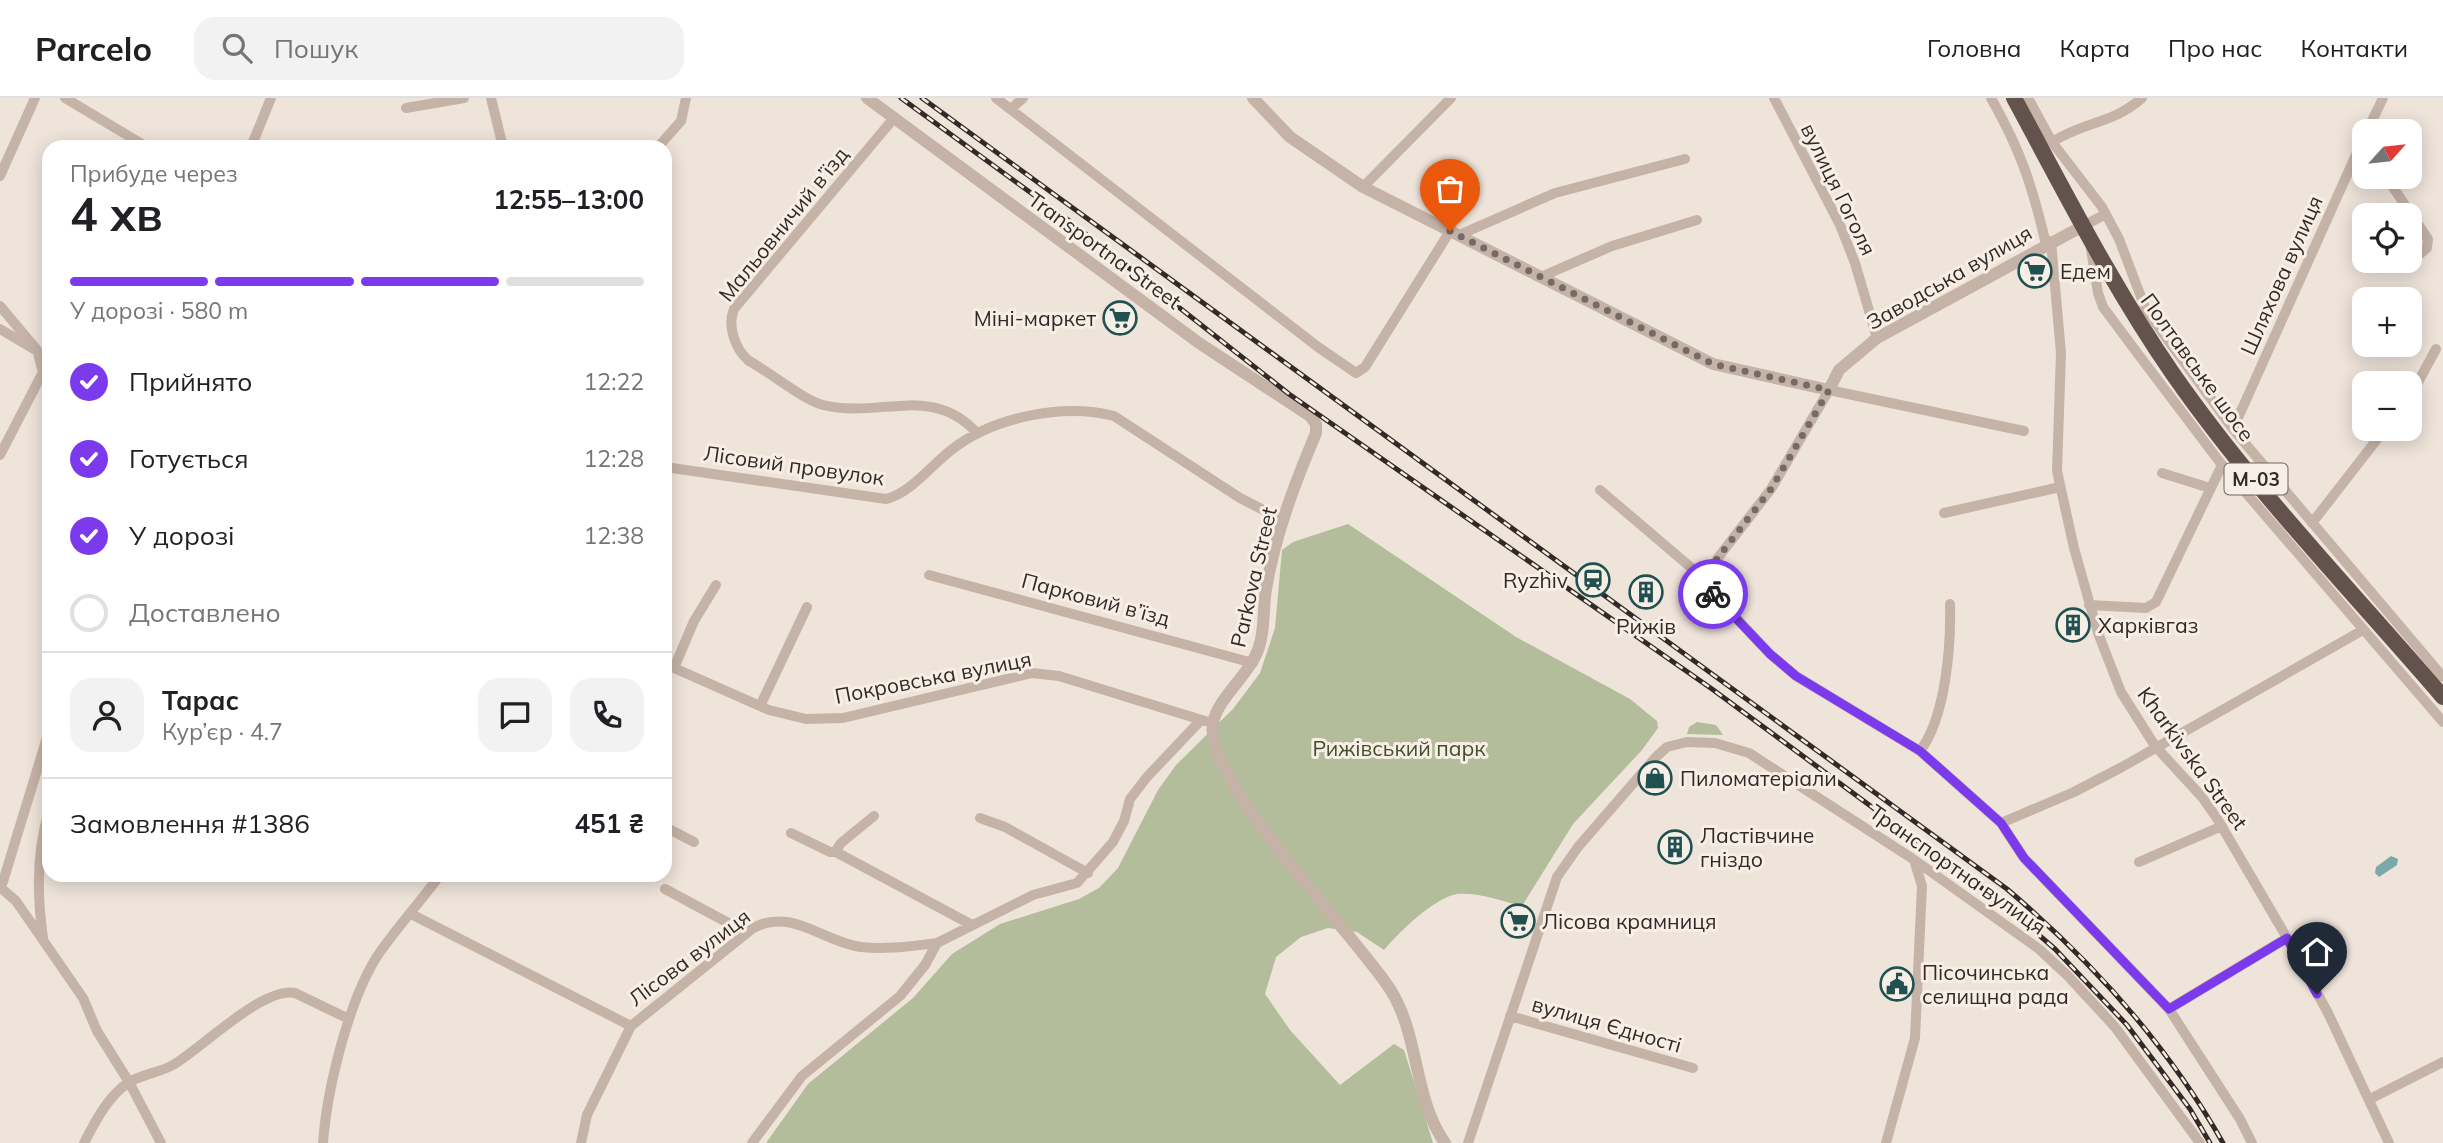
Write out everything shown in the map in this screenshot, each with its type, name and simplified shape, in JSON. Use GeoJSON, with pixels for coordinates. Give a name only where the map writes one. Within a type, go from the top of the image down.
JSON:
{"type":"FeatureCollection","features":[{"type":"Feature","properties":{"kind":"highway","name":"Полтавське шосе"},"geometry":{"type":"LineString","coordinates":[[2014,98],[2091,245],[2167,365],[2220,435],[2443,697]]}},
{"type":"Feature","properties":{"kind":"street"},"geometry":{"type":"LineString","coordinates":[[0,176],[4,157],[35,98]]}},
{"type":"Feature","properties":{"kind":"street"},"geometry":{"type":"LineString","coordinates":[[65,98],[135,140]]}},
{"type":"Feature","properties":{"kind":"street"},"geometry":{"type":"LineString","coordinates":[[254,140],[271,98]]}},
{"type":"Feature","properties":{"kind":"street"},"geometry":{"type":"LineString","coordinates":[[406,107],[464,98]]}},
{"type":"Feature","properties":{"kind":"street"},"geometry":{"type":"LineString","coordinates":[[491,98],[501,140]]}},
{"type":"Feature","properties":{"kind":"street"},"geometry":{"type":"LineString","coordinates":[[664,140],[681,121],[686,98]]}},
{"type":"Feature","properties":{"kind":"street","name":"Transportna Street"},"geometry":{"type":"LineString","coordinates":[[867,98],[1199,344],[1310,416],[1316,424],[1316,433]]}},
{"type":"Feature","properties":{"kind":"street"},"geometry":{"type":"LineString","coordinates":[[996,98],[1296,331],[1356,373],[1365,367],[1455,233],[1555,193],[1685,159]]}},
{"type":"Feature","properties":{"kind":"street"},"geometry":{"type":"LineString","coordinates":[[1011,109],[1023,98]]}},
{"type":"Feature","properties":{"kind":"street"},"geometry":{"type":"LineString","coordinates":[[1254,98],[1290,136],[1363,187],[1713,364],[2024,431]]}},
{"type":"Feature","properties":{"kind":"street"},"geometry":{"type":"LineString","coordinates":[[1363,187],[1451,98]]}},
{"type":"Feature","properties":{"kind":"street","name":"вулиця Гоголя"},"geometry":{"type":"LineString","coordinates":[[1774,98],[1840,225],[1855,263],[1877,338]]}},
{"type":"Feature","properties":{"kind":"street","name":"Kharkivska Street"},"geometry":{"type":"LineString","coordinates":[[1992,98],[2022,156],[2049,243],[2061,353],[2057,439],[2060,487],[2089,605],[2120,692],[2155,746],[2202,797],[2222,825],[2287,938],[2370,1099],[2389,1143]]}},
{"type":"Feature","properties":{"kind":"street"},"geometry":{"type":"LineString","coordinates":[[2028,98],[2052,142],[2106,214],[2119,239],[2146,310],[2233,429],[2443,677]]}},
{"type":"Feature","properties":{"kind":"street"},"geometry":{"type":"LineString","coordinates":[[2052,142],[2081,126],[2114,118],[2142,98]]}},
{"type":"Feature","properties":{"kind":"street"},"geometry":{"type":"LineString","coordinates":[[2373,119],[2383,98]]}},
{"type":"Feature","properties":{"kind":"street","name":"Мальовничий в’їзд"},"geometry":{"type":"LineString","coordinates":[[894,118],[734,309],[730,319],[736,346],[749,361],[819,404],[851,408],[940,407],[959,417],[976,433]]}},
{"type":"Feature","properties":{"kind":"street","name":"Шляхова вулиця"},"geometry":{"type":"LineString","coordinates":[[2233,429],[2352,169]]}},
{"type":"Feature","properties":{"kind":"street"},"geometry":{"type":"LineString","coordinates":[[2081,227],[2106,214]]}},
{"type":"Feature","properties":{"kind":"street"},"geometry":{"type":"LineString","coordinates":[[1543,276],[1612,246],[1697,220]]}},
{"type":"Feature","properties":{"kind":"street","name":"Заводська вулиця"},"geometry":{"type":"LineString","coordinates":[[1708,582],[1717,559],[1771,489],[1839,370],[1877,338],[2081,227]]}},
{"type":"Feature","properties":{"kind":"street"},"geometry":{"type":"LineString","coordinates":[[2422,230],[2428,239],[2427,248],[2422,252]]}},
{"type":"Feature","properties":{"kind":"street"},"geometry":{"type":"LineString","coordinates":[[2091,245],[2098,293],[2103,307],[2222,464],[2443,722]]}},
{"type":"Feature","properties":{"kind":"street"},"geometry":{"type":"LineString","coordinates":[[0,306],[37,350],[42,368]]}},
{"type":"Feature","properties":{"kind":"street"},"geometry":{"type":"LineString","coordinates":[[0,329],[42,353]]}},
{"type":"Feature","properties":{"kind":"street"},"geometry":{"type":"LineString","coordinates":[[2422,374],[2435,349]]}},
{"type":"Feature","properties":{"kind":"street"},"geometry":{"type":"LineString","coordinates":[[0,455],[42,374]]}},
{"type":"Feature","properties":{"kind":"street","name":"Лісовий провулок"},"geometry":{"type":"LineString","coordinates":[[672,468],[886,499],[898,495],[953,448],[976,433],[1045,414],[1087,412],[1114,416],[1240,498],[1283,520]]}},
{"type":"Feature","properties":{"kind":"street","name":"Parkova Street"},"geometry":{"type":"LineString","coordinates":[[937,943],[1033,895],[1077,883],[1113,842],[1136,792],[1207,721],[1253,663],[1260,644],[1266,589],[1283,520],[1316,433]]}},
{"type":"Feature","properties":{"kind":"street"},"geometry":{"type":"LineString","coordinates":[[2312,523],[2376,441]]}},
{"type":"Feature","properties":{"kind":"street"},"geometry":{"type":"LineString","coordinates":[[2089,605],[2146,608],[2154,604],[2222,464]]}},
{"type":"Feature","properties":{"kind":"street"},"geometry":{"type":"LineString","coordinates":[[2162,473],[2210,488]]}},
{"type":"Feature","properties":{"kind":"street"},"geometry":{"type":"LineString","coordinates":[[1944,513],[2060,487]]}},
{"type":"Feature","properties":{"kind":"street","name":"Транспортна вулиця"},"geometry":{"type":"LineString","coordinates":[[1600,490],[1708,582],[1709,589],[1770,654],[1796,676],[1920,751],[2001,823],[2024,858],[2169,1009],[2241,1119],[2252,1143]]}},
{"type":"Feature","properties":{"kind":"street","name":"Парковий в’їзд"},"geometry":{"type":"LineString","coordinates":[[929,575],[1253,663]]}},
{"type":"Feature","properties":{"kind":"street"},"geometry":{"type":"LineString","coordinates":[[672,661],[716,585]]}},
{"type":"Feature","properties":{"kind":"street"},"geometry":{"type":"LineString","coordinates":[[1920,751],[1933,725],[1949,659],[1950,604]]}},
{"type":"Feature","properties":{"kind":"street"},"geometry":{"type":"LineString","coordinates":[[760,706],[807,607]]}},
{"type":"Feature","properties":{"kind":"street"},"geometry":{"type":"LineString","coordinates":[[2001,823],[2074,792],[2363,630]]}},
{"type":"Feature","properties":{"kind":"street","name":"Покровська вулиця"},"geometry":{"type":"LineString","coordinates":[[672,667],[760,706],[806,719],[843,718],[1032,673],[1059,676],[1207,721]]}},
{"type":"Feature","properties":{"kind":"street"},"geometry":{"type":"LineString","coordinates":[[1207,721],[1216,748],[1254,818],[1372,963],[1395,999],[1409,1031],[1431,1112],[1445,1143]]}},
{"type":"Feature","properties":{"kind":"street","name":"Транспортна вулиця"},"geometry":{"type":"LineString","coordinates":[[1667,747],[1687,742],[1705,742],[1749,753],[1913,859],[2039,949],[2115,1027],[2196,1142]]}},
{"type":"Feature","properties":{"kind":"street","name":"вулиця Єдності"},"geometry":{"type":"LineString","coordinates":[[1468,1143],[1557,877],[1578,847],[1667,747]]}},
{"type":"Feature","properties":{"kind":"street"},"geometry":{"type":"LineString","coordinates":[[42,753],[0,888],[16,901],[83,998],[97,1031],[129,1082],[161,1143]]}},
{"type":"Feature","properties":{"kind":"street"},"geometry":{"type":"LineString","coordinates":[[835,852],[841,843],[874,816]]}},
{"type":"Feature","properties":{"kind":"street"},"geometry":{"type":"LineString","coordinates":[[980,818],[1005,827],[1088,873]]}},
{"type":"Feature","properties":{"kind":"street"},"geometry":{"type":"LineString","coordinates":[[2139,862],[2222,825]]}},
{"type":"Feature","properties":{"kind":"street"},"geometry":{"type":"LineString","coordinates":[[672,831],[694,842]]}},
{"type":"Feature","properties":{"kind":"street"},"geometry":{"type":"LineString","coordinates":[[42,832],[38,902],[44,943]]}},
{"type":"Feature","properties":{"kind":"street"},"geometry":{"type":"LineString","coordinates":[[791,833],[835,852],[972,925]]}},
{"type":"Feature","properties":{"kind":"street"},"geometry":{"type":"LineString","coordinates":[[1886,1143],[1916,1027],[1922,886],[1913,859]]}},
{"type":"Feature","properties":{"kind":"street"},"geometry":{"type":"LineString","coordinates":[[323,1143],[349,1019],[379,954],[435,882]]}},
{"type":"Feature","properties":{"kind":"street"},"geometry":{"type":"LineString","coordinates":[[665,889],[747,933]]}},
{"type":"Feature","properties":{"kind":"street"},"geometry":{"type":"LineString","coordinates":[[411,914],[631,1026]]}},
{"type":"Feature","properties":{"kind":"street","name":"Лісова вулиця"},"geometry":{"type":"LineString","coordinates":[[581,1143],[587,1115],[631,1026],[747,933],[768,921],[784,920],[859,946],[906,947],[937,943]]}},
{"type":"Feature","properties":{"kind":"street"},"geometry":{"type":"LineString","coordinates":[[2169,1009],[2287,938]]}},
{"type":"Feature","properties":{"kind":"street"},"geometry":{"type":"LineString","coordinates":[[752,1143],[802,1076],[900,996],[925,965],[937,943]]}},
{"type":"Feature","properties":{"kind":"street"},"geometry":{"type":"LineString","coordinates":[[85,1143],[104,1109],[129,1082],[171,1067],[278,993],[295,993],[349,1019]]}},
{"type":"Feature","properties":{"kind":"street","name":"вулиця Єдності"},"geometry":{"type":"LineString","coordinates":[[1510,1016],[1693,1068]]}},
{"type":"Feature","properties":{"kind":"street"},"geometry":{"type":"LineString","coordinates":[[2370,1099],[2443,1062]]}},
{"type":"Feature","properties":{"kind":"green space","name":"Рижівський парк"},"geometry":{"type":"Polygon","coordinates":[[[1348,524],[1516,637],[1630,699],[1657,721],[1658,728],[1642,750],[1573,824],[1522,906],[1482,896],[1457,894],[1428,909],[1384,950],[1357,932],[1328,928],[1301,937],[1276,957],[1265,994],[1290,1030],[1340,1085],[1394,1044],[1404,1050],[1433,1143],[766,1143],[808,1084],[913,998],[952,954],[1000,924],[1079,899],[1099,888],[1118,868],[1158,790],[1176,765],[1233,709],[1260,673],[1275,628],[1282,550],[1293,542],[1348,524]]]}},
{"type":"Feature","properties":{"kind":"green space"},"geometry":{"type":"Polygon","coordinates":[[[1697,722],[1716,725],[1723,735],[1687,734],[1689,727],[1697,722]]]}},
{"type":"Feature","properties":{"kind":"water"},"geometry":{"type":"Polygon","coordinates":[[[2391,856],[2398,859],[2397,865],[2379,877],[2375,873],[2376,867],[2391,856]]]}},
{"type":"Feature","properties":{"kind":"railway"},"geometry":{"type":"LineString","coordinates":[[901,98],[1068,220],[1289,394],[1712,689],[2002,903],[2055,949],[2127,1025],[2190,1109],[2210,1143]]}},
{"type":"Feature","properties":{"kind":"railway"},"geometry":{"type":"LineString","coordinates":[[922,98],[2007,889],[2069,946],[2126,1006],[2178,1072],[2223,1143]]}},
{"type":"Feature","properties":{"kind":"way so far"},"geometry":{"type":"LineString","coordinates":[[1450,231],[1713,364],[1829,390],[1771,489],[1717,559],[1708,582],[1713,594]]}},
{"type":"Feature","properties":{"kind":"place","name":"Едем"},"geometry":{"type":"Point","coordinates":[2035,271]}},
{"type":"Feature","properties":{"kind":"place","name":"Міні-маркет"},"geometry":{"type":"Point","coordinates":[1120,318]}},
{"type":"Feature","properties":{"kind":"place","name":"Ryzhiv"},"geometry":{"type":"Point","coordinates":[1593,580]}},
{"type":"Feature","properties":{"kind":"place","name":"Рижів"},"geometry":{"type":"Point","coordinates":[1646,592]}},
{"type":"Feature","properties":{"kind":"place","name":"Харківгаз"},"geometry":{"type":"Point","coordinates":[2073,625]}},
{"type":"Feature","properties":{"kind":"place","name":"Пиломатеріали"},"geometry":{"type":"Point","coordinates":[1655,778]}},
{"type":"Feature","properties":{"kind":"place","name":"Ластівчине гніздо"},"geometry":{"type":"Point","coordinates":[1675,847]}},
{"type":"Feature","properties":{"kind":"place","name":"Лісова крамниця"},"geometry":{"type":"Point","coordinates":[1518,921]}},
{"type":"Feature","properties":{"kind":"place","name":"Пісочинська селищна рада"},"geometry":{"type":"Point","coordinates":[1897,984]}},
{"type":"Feature","properties":{"kind":"route"},"geometry":{"type":"LineString","coordinates":[[1713,594],[1770,654],[1796,676],[1920,751],[2001,823],[2024,858],[2136,971],[2169,1009],[2287,938],[2317,994]]}}]}
